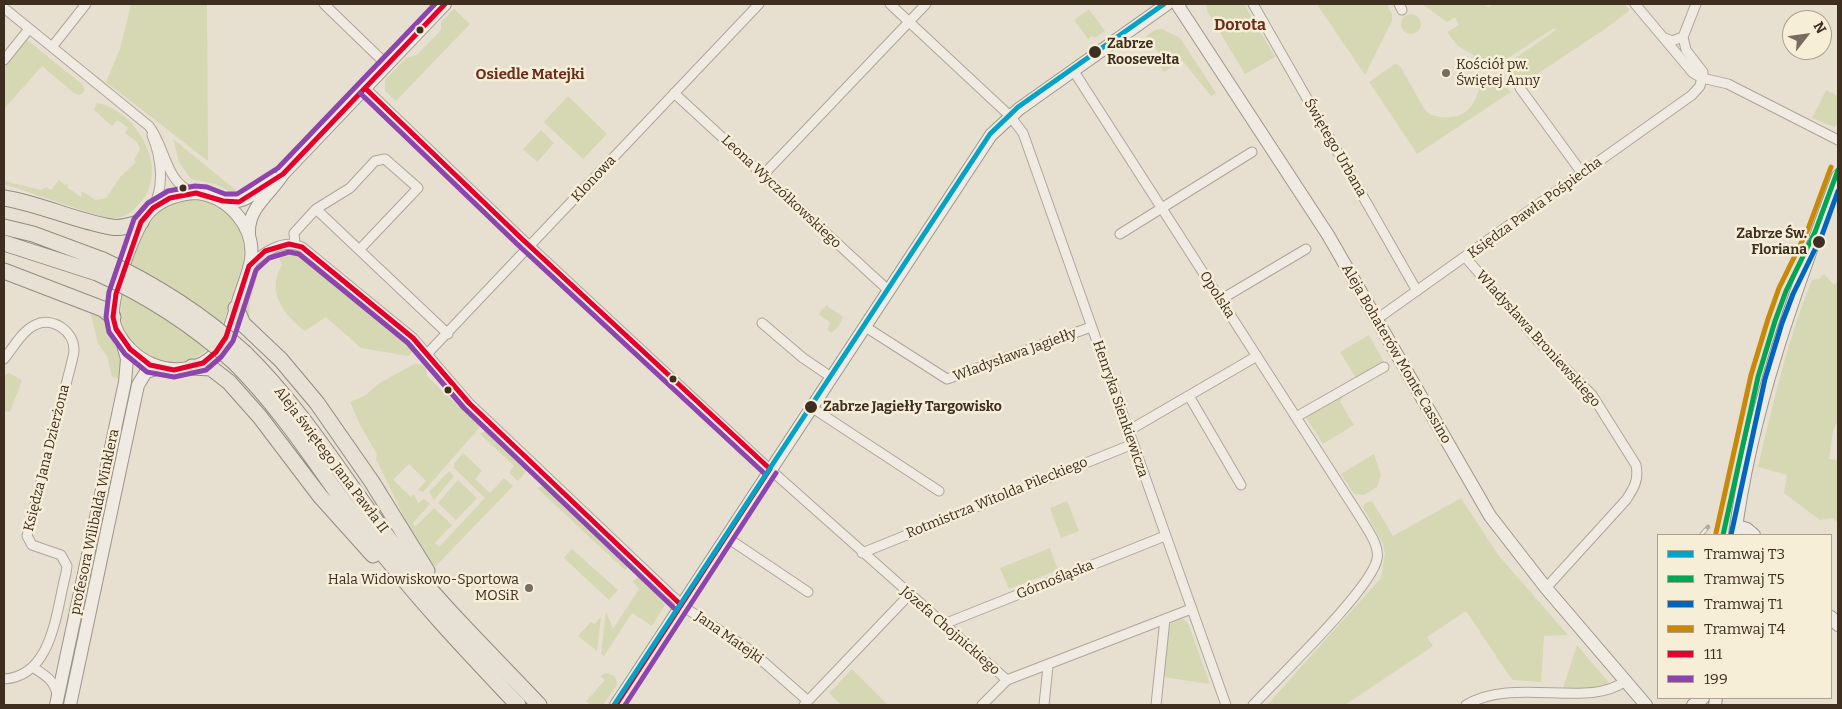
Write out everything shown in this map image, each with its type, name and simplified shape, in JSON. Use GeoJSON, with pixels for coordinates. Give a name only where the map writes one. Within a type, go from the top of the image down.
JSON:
{"type":"FeatureCollection","features":[{"type":"Feature","properties":{"kind":"main road"},"geometry":{"type":"LineString","coordinates":[[4,198],[38,205],[113,228],[141,222]]}},
{"type":"Feature","properties":{"kind":"main road","name":"Aleja świętego Jana Pawła II"},"geometry":{"type":"LineString","coordinates":[[4,227],[33,234],[100,266],[153,285],[179,301],[303,418],[400,553],[477,639],[540,705]]}},
{"type":"Feature","properties":{"kind":"main road","name":"Aleja świętego Jana Pawła II"},"geometry":{"type":"LineString","coordinates":[[4,243],[100,266]]}},
{"type":"Feature","properties":{"kind":"main road"},"geometry":{"type":"LineString","coordinates":[[4,271],[103,309],[114,317]]}},
{"type":"Feature","properties":{"kind":"main road"},"geometry":{"type":"LineString","coordinates":[[236,308],[243,324],[281,360],[317,403],[372,482],[416,556],[477,639]]}},
{"type":"Feature","properties":{"kind":"main road","name":"Aleja świętego Jana Pawła II"},"geometry":{"type":"LineString","coordinates":[[240,358],[374,542],[448,631],[518,705]]}},
{"type":"Feature","properties":{"kind":"main road"},"geometry":{"type":"LineString","coordinates":[[192,367],[211,368],[229,382],[260,417],[340,520],[448,631]]}},
{"type":"Feature","properties":{"kind":"street"},"geometry":{"type":"LineString","coordinates":[[52,47],[86,4]]}},
{"type":"Feature","properties":{"kind":"street"},"geometry":{"type":"LineString","coordinates":[[324,4],[387,65]]}},
{"type":"Feature","properties":{"kind":"street"},"geometry":{"type":"LineString","coordinates":[[4,8],[137,115],[157,135],[178,184],[223,201],[234,203],[245,200],[283,174],[445,4]]}},
{"type":"Feature","properties":{"kind":"street","name":"Klonowa"},"geometry":{"type":"LineString","coordinates":[[427,354],[760,4]]}},
{"type":"Feature","properties":{"kind":"street","name":"Henryka Sienkiewicza"},"geometry":{"type":"LineString","coordinates":[[890,4],[1010,116],[1022,133],[1226,705]]}},
{"type":"Feature","properties":{"kind":"street"},"geometry":{"type":"LineString","coordinates":[[764,174],[926,4]]}},
{"type":"Feature","properties":{"kind":"street"},"geometry":{"type":"LineString","coordinates":[[616,705],[981,149],[1010,116],[1167,4]]}},
{"type":"Feature","properties":{"kind":"street","name":"Aleja Bohaterów Monte Cassino"},"geometry":{"type":"LineString","coordinates":[[1176,4],[1328,235],[1481,503],[1546,588],[1646,705]]}},
{"type":"Feature","properties":{"kind":"street","name":"Świętego Urbana"},"geometry":{"type":"LineString","coordinates":[[1253,4],[1417,292]]}},
{"type":"Feature","properties":{"kind":"street"},"geometry":{"type":"LineString","coordinates":[[1635,4],[1693,73],[1702,78],[1722,82],[1838,140]]}},
{"type":"Feature","properties":{"kind":"street"},"geometry":{"type":"LineString","coordinates":[[1696,4],[1683,37],[1686,50],[1701,68],[1702,78]]}},
{"type":"Feature","properties":{"kind":"street"},"geometry":{"type":"LineString","coordinates":[[4,60],[29,29]]}},
{"type":"Feature","properties":{"kind":"street"},"geometry":{"type":"LineString","coordinates":[[1662,36],[1672,41],[1683,37]]}},
{"type":"Feature","properties":{"kind":"street","name":"Opolska"},"geometry":{"type":"LineString","coordinates":[[1073,70],[1362,520],[1376,547],[1378,557],[1375,566],[1343,610],[1253,705]]}},
{"type":"Feature","properties":{"kind":"street","name":"Księdza Pawła Pośpiecha"},"geometry":{"type":"LineString","coordinates":[[1692,95],[1700,86],[1702,78]]}},
{"type":"Feature","properties":{"kind":"street","name":"Księdza Pawła Pośpiecha"},"geometry":{"type":"LineString","coordinates":[[1377,319],[1466,258],[1692,95],[1711,85],[1722,82]]}},
{"type":"Feature","properties":{"kind":"street","name":"Józefa Chojnickiego"},"geometry":{"type":"LineString","coordinates":[[365,88],[530,247],[770,469],[909,595],[1007,680],[1048,666],[1191,609]]}},
{"type":"Feature","properties":{"kind":"street"},"geometry":{"type":"LineString","coordinates":[[1520,88],[1582,174]]}},
{"type":"Feature","properties":{"kind":"street","name":"Leona Wyczółkowskiego"},"geometry":{"type":"LineString","coordinates":[[674,93],[888,290]]}},
{"type":"Feature","properties":{"kind":"street"},"geometry":{"type":"LineString","coordinates":[[137,115],[153,138],[159,165],[161,190],[153,208],[141,222],[116,294],[114,317],[121,339],[143,360],[160,368],[174,370],[192,367],[210,358],[222,344],[236,308],[250,262],[249,235],[251,215],[277,185],[283,174]]}},
{"type":"Feature","properties":{"kind":"street"},"geometry":{"type":"LineString","coordinates":[[1120,234],[1252,152]]}},
{"type":"Feature","properties":{"kind":"street"},"geometry":{"type":"LineString","coordinates":[[250,262],[265,251],[295,244],[294,233],[316,208],[350,188],[375,161],[385,159],[418,188],[360,249]]}},
{"type":"Feature","properties":{"kind":"street"},"geometry":{"type":"LineString","coordinates":[[1753,534],[1747,530],[1736,531],[1770,374],[1838,176]]}},
{"type":"Feature","properties":{"kind":"street"},"geometry":{"type":"LineString","coordinates":[[153,208],[170,198],[200,193]]}},
{"type":"Feature","properties":{"kind":"street"},"geometry":{"type":"LineString","coordinates":[[223,201],[238,217],[249,235]]}},
{"type":"Feature","properties":{"kind":"street"},"geometry":{"type":"LineString","coordinates":[[316,208],[448,334]]}},
{"type":"Feature","properties":{"kind":"street","name":"Jana Matejki"},"geometry":{"type":"LineString","coordinates":[[295,244],[302,247],[400,326],[427,354],[469,404],[681,605],[750,650],[806,703]]}},
{"type":"Feature","properties":{"kind":"street"},"geometry":{"type":"LineString","coordinates":[[1220,300],[1306,249]]}},
{"type":"Feature","properties":{"kind":"street","name":"Władysława Broniewskiego"},"geometry":{"type":"LineString","coordinates":[[1466,258],[1537,340],[1592,395],[1636,465],[1638,474],[1634,488],[1626,500],[1546,588]]}},
{"type":"Feature","properties":{"kind":"street","name":"Księdza Jana Dzierżona"},"geometry":{"type":"LineString","coordinates":[[4,359],[30,328],[44,322],[58,325],[65,330],[72,343],[71,365],[27,532],[28,540],[32,545],[61,555],[67,566],[46,648],[34,668]]}},
{"type":"Feature","properties":{"kind":"street"},"geometry":{"type":"LineString","coordinates":[[762,323],[803,358],[831,377]]}},
{"type":"Feature","properties":{"kind":"street","name":"Władysława Jagiełły"},"geometry":{"type":"LineString","coordinates":[[864,326],[947,379],[1091,327]]}},
{"type":"Feature","properties":{"kind":"street","name":"profesora Wilibalda Winklera"},"geometry":{"type":"LineString","coordinates":[[57,704],[125,382],[127,359],[121,339]]}},
{"type":"Feature","properties":{"kind":"street"},"geometry":{"type":"LineString","coordinates":[[1128,431],[1257,356]]}},
{"type":"Feature","properties":{"kind":"street"},"geometry":{"type":"LineString","coordinates":[[1296,417],[1384,367]]}},
{"type":"Feature","properties":{"kind":"street","name":"profesora Wilibalda Winklera"},"geometry":{"type":"LineString","coordinates":[[70,705],[138,385],[146,372],[160,368]]}},
{"type":"Feature","properties":{"kind":"street"},"geometry":{"type":"LineString","coordinates":[[1189,396],[1241,485]]}},
{"type":"Feature","properties":{"kind":"street"},"geometry":{"type":"LineString","coordinates":[[811,407],[939,490]]}},
{"type":"Feature","properties":{"kind":"street","name":"Rotmistrza Witolda Pileckiego"},"geometry":{"type":"LineString","coordinates":[[862,553],[1133,444]]}},
{"type":"Feature","properties":{"kind":"street","name":"Górnośląska"},"geometry":{"type":"LineString","coordinates":[[944,624],[1165,536]]}},
{"type":"Feature","properties":{"kind":"street"},"geometry":{"type":"LineString","coordinates":[[726,537],[808,592]]}},
{"type":"Feature","properties":{"kind":"street"},"geometry":{"type":"LineString","coordinates":[[806,703],[909,595]]}},
{"type":"Feature","properties":{"kind":"street"},"geometry":{"type":"LineString","coordinates":[[1156,705],[1165,619]]}},
{"type":"Feature","properties":{"kind":"street"},"geometry":{"type":"LineString","coordinates":[[1044,705],[1048,666]]}},
{"type":"Feature","properties":{"kind":"street"},"geometry":{"type":"LineString","coordinates":[[4,679],[20,676],[34,668],[48,676],[56,689],[57,704]]}},
{"type":"Feature","properties":{"kind":"street"},"geometry":{"type":"LineString","coordinates":[[48,676],[54,676],[64,668]]}},
{"type":"Feature","properties":{"kind":"street"},"geometry":{"type":"LineString","coordinates":[[982,705],[1007,680]]}},
{"type":"Feature","properties":{"kind":"street"},"geometry":{"type":"LineString","coordinates":[[1466,705],[1496,694],[1524,691],[1601,692],[1616,687],[1629,686]]}},
{"type":"Feature","properties":{"kind":"street","name":"Aleja Bohaterów Monte Cassino"},"geometry":{"type":"LineString","coordinates":[[1629,686],[1658,705]]}},
{"type":"Feature","properties":{"kind":"green space"},"geometry":{"type":"Polygon","coordinates":[[[131,4],[207,4],[208,161],[106,82],[120,49],[131,4]]]}},
{"type":"Feature","properties":{"kind":"green space"},"geometry":{"type":"Polygon","coordinates":[[[1206,4],[1244,4],[1275,57],[1245,74],[1208,13],[1206,4]]]}},
{"type":"Feature","properties":{"kind":"green space"},"geometry":{"type":"Polygon","coordinates":[[[1321,4],[1387,4],[1392,14],[1392,21],[1365,75],[1318,6],[1321,4]]]}},
{"type":"Feature","properties":{"kind":"green space"},"geometry":{"type":"Polygon","coordinates":[[[1485,4],[1488,7],[1494,4],[1624,4],[1630,10],[1605,29],[1528,80],[1524,75],[1510,85],[1514,59],[1556,30],[1554,28],[1494,67],[1458,46],[1447,32],[1459,25],[1455,17],[1447,22],[1423,5],[1485,4]]]}},
{"type":"Feature","properties":{"kind":"green space"},"geometry":{"type":"Polygon","coordinates":[[[454,9],[470,24],[396,101],[385,91],[385,80],[406,58],[417,55],[441,30],[441,22],[454,9]]]}},
{"type":"Feature","properties":{"kind":"green space"},"geometry":{"type":"Polygon","coordinates":[[[1089,9],[1105,31],[1094,38],[1092,36],[1088,39],[1074,20],[1089,9]]]}},
{"type":"Feature","properties":{"kind":"green space"},"geometry":{"type":"Polygon","coordinates":[[[1411,14],[1418,17],[1421,24],[1418,31],[1411,34],[1404,31],[1401,24],[1404,17],[1411,14]]]}},
{"type":"Feature","properties":{"kind":"green space"},"geometry":{"type":"Polygon","coordinates":[[[1162,29],[1180,38],[1216,93],[1211,96],[1182,60],[1164,72],[1158,63],[1163,59],[1146,36],[1155,30],[1162,29]]]}},
{"type":"Feature","properties":{"kind":"green space"},"geometry":{"type":"Polygon","coordinates":[[[26,39],[82,84],[85,89],[83,93],[80,95],[74,93],[42,66],[4,109],[4,64],[26,39]]]}},
{"type":"Feature","properties":{"kind":"green space"},"geometry":{"type":"Polygon","coordinates":[[[1395,64],[1400,66],[1425,110],[1431,115],[1452,117],[1468,110],[1476,98],[1479,82],[1491,74],[1511,92],[1417,154],[1369,82],[1395,64]]]}},
{"type":"Feature","properties":{"kind":"green space"},"geometry":{"type":"Polygon","coordinates":[[[1826,90],[1838,96],[1838,124],[1834,127],[1812,118],[1826,90]]]}},
{"type":"Feature","properties":{"kind":"green space"},"geometry":{"type":"Polygon","coordinates":[[[568,96],[607,134],[583,159],[544,122],[568,96]]]}},
{"type":"Feature","properties":{"kind":"green space"},"geometry":{"type":"Polygon","coordinates":[[[97,103],[110,107],[132,124],[141,135],[151,162],[152,175],[147,193],[127,215],[113,218],[102,217],[4,184],[4,181],[41,190],[46,187],[51,190],[59,180],[65,185],[68,184],[67,187],[81,197],[82,191],[95,200],[106,198],[121,176],[136,162],[134,160],[140,149],[137,142],[125,133],[128,128],[118,120],[112,126],[94,110],[97,103]]]}},
{"type":"Feature","properties":{"kind":"green space"},"geometry":{"type":"Polygon","coordinates":[[[541,130],[554,143],[537,162],[523,149],[541,130]]]}},
{"type":"Feature","properties":{"kind":"green space"},"geometry":{"type":"Polygon","coordinates":[[[173,139],[237,191],[231,192],[215,184],[191,179],[179,162],[173,139]]]}},
{"type":"Feature","properties":{"kind":"green space"},"geometry":{"type":"Polygon","coordinates":[[[187,200],[210,204],[221,209],[229,216],[241,235],[243,260],[224,320],[211,345],[201,354],[190,360],[172,363],[160,361],[140,351],[128,338],[122,323],[122,305],[130,267],[143,231],[161,210],[187,200]]]}},
{"type":"Feature","properties":{"kind":"green space"},"geometry":{"type":"Polygon","coordinates":[[[297,253],[307,255],[415,349],[408,356],[361,348],[326,317],[305,331],[284,310],[276,293],[277,275],[282,265],[279,258],[297,253]]]}},
{"type":"Feature","properties":{"kind":"green space"},"geometry":{"type":"Polygon","coordinates":[[[264,255],[250,301],[249,320],[243,307],[244,301],[257,263],[264,255]]]}},
{"type":"Feature","properties":{"kind":"green space"},"geometry":{"type":"Polygon","coordinates":[[[1824,274],[1834,285],[1838,281],[1838,421],[1833,430],[1829,459],[1838,460],[1838,523],[1833,518],[1820,520],[1784,493],[1787,475],[1758,467],[1781,372],[1795,326],[1812,280],[1819,279],[1824,274]]]}},
{"type":"Feature","properties":{"kind":"green space"},"geometry":{"type":"Polygon","coordinates":[[[826,305],[843,317],[839,326],[831,333],[827,329],[830,323],[819,314],[826,305]]]}},
{"type":"Feature","properties":{"kind":"green space"},"geometry":{"type":"Polygon","coordinates":[[[93,310],[105,320],[121,353],[121,379],[112,377],[107,356],[98,344],[91,315],[93,310]]]}},
{"type":"Feature","properties":{"kind":"green space"},"geometry":{"type":"Polygon","coordinates":[[[1369,335],[1384,362],[1356,378],[1340,352],[1369,335]]]}},
{"type":"Feature","properties":{"kind":"green space"},"geometry":{"type":"Polygon","coordinates":[[[414,364],[423,365],[427,376],[480,427],[423,492],[418,490],[426,481],[409,464],[393,480],[411,497],[414,494],[418,503],[424,499],[430,504],[413,523],[415,527],[434,508],[452,525],[435,543],[439,547],[485,498],[454,468],[454,464],[463,453],[482,471],[475,479],[490,493],[504,478],[513,486],[435,567],[405,519],[376,459],[377,454],[360,425],[350,402],[366,395],[378,384],[414,364]]]}},
{"type":"Feature","properties":{"kind":"green space"},"geometry":{"type":"Polygon","coordinates":[[[9,373],[22,380],[10,412],[4,411],[4,375],[9,373]]]}},
{"type":"Feature","properties":{"kind":"green space"},"geometry":{"type":"Polygon","coordinates":[[[129,385],[133,386],[71,672],[68,673],[129,385]]]}},
{"type":"Feature","properties":{"kind":"green space"},"geometry":{"type":"Polygon","coordinates":[[[1343,396],[1340,402],[1354,425],[1323,444],[1305,416],[1343,396]]]}},
{"type":"Feature","properties":{"kind":"green space"},"geometry":{"type":"Polygon","coordinates":[[[488,429],[527,467],[525,473],[518,481],[509,473],[514,466],[480,434],[488,429]]]}},
{"type":"Feature","properties":{"kind":"green space"},"geometry":{"type":"Polygon","coordinates":[[[1374,454],[1381,475],[1377,487],[1364,495],[1354,494],[1341,474],[1374,454]]]}},
{"type":"Feature","properties":{"kind":"green space"},"geometry":{"type":"Polygon","coordinates":[[[449,471],[454,476],[434,500],[429,492],[449,471]]]}},
{"type":"Feature","properties":{"kind":"green space"},"geometry":{"type":"Polygon","coordinates":[[[458,480],[477,498],[456,520],[438,503],[458,480]]]}},
{"type":"Feature","properties":{"kind":"green space"},"geometry":{"type":"Polygon","coordinates":[[[546,485],[630,563],[625,570],[537,488],[546,485]]]}},
{"type":"Feature","properties":{"kind":"green space"},"geometry":{"type":"Polygon","coordinates":[[[1461,498],[1499,556],[1568,635],[1544,636],[1541,682],[1512,680],[1466,611],[1427,637],[1433,646],[1345,705],[1267,705],[1381,578],[1385,553],[1382,542],[1363,507],[1365,503],[1372,501],[1393,536],[1461,498]]]}},
{"type":"Feature","properties":{"kind":"green space"},"geometry":{"type":"Polygon","coordinates":[[[1067,501],[1079,531],[1061,538],[1050,508],[1067,501]]]}},
{"type":"Feature","properties":{"kind":"green space"},"geometry":{"type":"Polygon","coordinates":[[[1050,548],[1058,570],[1009,589],[1000,568],[1050,548]]]}},
{"type":"Feature","properties":{"kind":"green space"},"geometry":{"type":"Polygon","coordinates":[[[572,549],[618,590],[609,600],[564,558],[572,549]]]}},
{"type":"Feature","properties":{"kind":"green space"},"geometry":{"type":"Polygon","coordinates":[[[638,577],[643,578],[665,605],[652,626],[632,613],[604,656],[601,654],[606,611],[613,629],[639,589],[633,582],[638,577]]]}},
{"type":"Feature","properties":{"kind":"green space"},"geometry":{"type":"Polygon","coordinates":[[[601,617],[597,651],[578,636],[591,622],[594,624],[601,617]]]}},
{"type":"Feature","properties":{"kind":"green space"},"geometry":{"type":"Polygon","coordinates":[[[1182,618],[1188,623],[1210,684],[1163,677],[1168,628],[1171,623],[1182,618]]]}},
{"type":"Feature","properties":{"kind":"green space"},"geometry":{"type":"Polygon","coordinates":[[[1577,645],[1611,685],[1590,688],[1563,688],[1577,645]]]}},
{"type":"Feature","properties":{"kind":"green space"},"geometry":{"type":"Polygon","coordinates":[[[852,669],[888,705],[841,705],[829,693],[852,669]]]}},
{"type":"Feature","properties":{"kind":"green space"},"geometry":{"type":"Polygon","coordinates":[[[607,673],[615,676],[617,685],[603,705],[591,705],[586,701],[605,680],[600,676],[607,673]]]}},
{"type":"Feature","properties":{"kind":"railway"},"geometry":{"type":"LineString","coordinates":[[1702,534],[1708,527]]}},
{"type":"Feature","properties":{"kind":"tram line","name":"T3"},"geometry":{"type":"LineString","coordinates":[[614,705],[990,134],[1018,107],[1164,4]]}},
{"type":"Feature","properties":{"kind":"tram line","name":"T4"},"geometry":{"type":"LineString","coordinates":[[1716,533],[1751,375],[1768,319],[1779,288],[1808,229],[1831,167]]}},
{"type":"Feature","properties":{"kind":"tram line","name":"T5"},"geometry":{"type":"LineString","coordinates":[[1723,534],[1758,377],[1775,321],[1786,291],[1815,232],[1838,170]]}},
{"type":"Feature","properties":{"kind":"tram line","name":"T1"},"geometry":{"type":"LineString","coordinates":[[1731,534],[1765,379],[1782,323],[1793,294],[1822,235],[1838,191]]}},
{"type":"Feature","properties":{"kind":"transit line","name":"199"},"geometry":{"type":"LineString","coordinates":[[435,4],[278,168],[237,194],[225,194],[207,187],[195,186],[168,191],[148,203],[134,219],[109,292],[106,317],[109,332],[125,354],[147,372],[174,377],[206,370],[221,357],[233,341],[256,270],[269,258],[289,252],[299,254],[408,343],[464,408],[676,610]]}},
{"type":"Feature","properties":{"kind":"transit line","name":"111"},"geometry":{"type":"LineString","coordinates":[[445,4],[283,174],[239,202],[223,201],[196,193],[170,198],[153,208],[141,222],[116,294],[113,317],[116,329],[130,349],[150,365],[174,370],[203,363],[216,352],[226,337],[249,266],[265,251],[289,244],[302,247],[413,338],[469,403],[681,605]]}},
{"type":"Feature","properties":{"kind":"transit line","name":"111"},"geometry":{"type":"LineString","coordinates":[[365,88],[521,238],[770,469]]}},
{"type":"Feature","properties":{"kind":"transit line","name":"199"},"geometry":{"type":"LineString","coordinates":[[360,93],[516,243],[765,474]]}},
{"type":"Feature","properties":{"kind":"transit line","name":"111"},"geometry":{"type":"LineString","coordinates":[[616,705],[770,469]]}},
{"type":"Feature","properties":{"kind":"transit line","name":"199"},"geometry":{"type":"LineString","coordinates":[[625,705],[776,473]]}},
{"type":"Feature","properties":{"kind":"place","name":"Zabrze Roosevelta"},"geometry":{"type":"Point","coordinates":[1095,52]}},
{"type":"Feature","properties":{"kind":"place","name":"Kościół pw. Świętej Anny"},"geometry":{"type":"Point","coordinates":[1446,73]}},
{"type":"Feature","properties":{"kind":"place","name":"Zabrze Św. Floriana"},"geometry":{"type":"Point","coordinates":[1819,242]}},
{"type":"Feature","properties":{"kind":"place","name":"Zabrze Jagiełły Targowisko"},"geometry":{"type":"Point","coordinates":[811,407]}},
{"type":"Feature","properties":{"kind":"place","name":"Hala Widowiskowo-Sportowa MOSiR"},"geometry":{"type":"Point","coordinates":[529,588]}},
{"type":"Feature","properties":{"kind":"district","name":"Dorota"},"geometry":{"type":"Point","coordinates":[1240,26]}},
{"type":"Feature","properties":{"kind":"district","name":"Osiedle Matejki"},"geometry":{"type":"Point","coordinates":[530,75]}}]}
